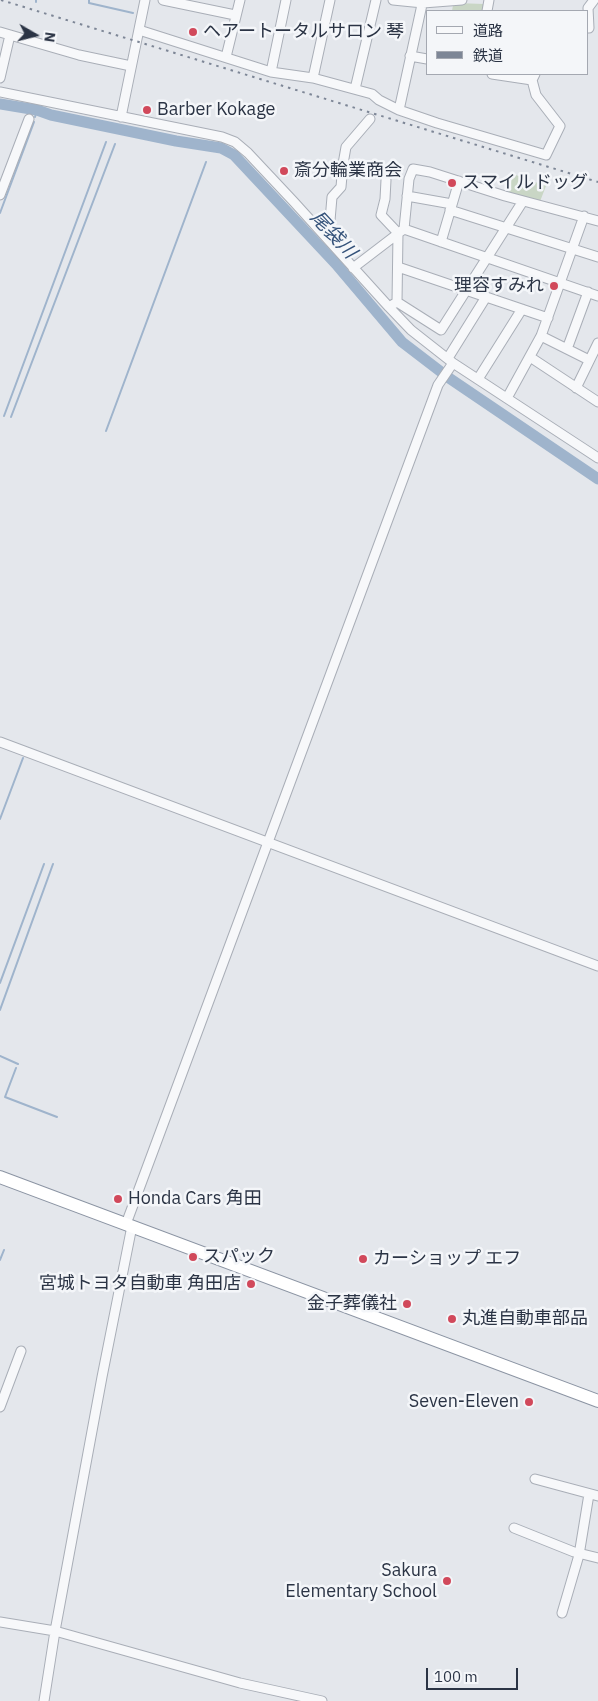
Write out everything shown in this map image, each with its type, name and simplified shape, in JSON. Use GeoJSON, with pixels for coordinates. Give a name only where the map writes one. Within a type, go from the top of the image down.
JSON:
{"type":"FeatureCollection","features":[{"type":"Feature","properties":{"kind":"highway"},"geometry":{"type":"LineString","coordinates":[[0,1176],[598,1401]]}},
{"type":"Feature","properties":{"kind":"street"},"geometry":{"type":"LineString","coordinates":[[121,117],[145,0]]}},
{"type":"Feature","properties":{"kind":"street"},"geometry":{"type":"LineString","coordinates":[[163,0],[235,15]]}},
{"type":"Feature","properties":{"kind":"street"},"geometry":{"type":"LineString","coordinates":[[226,57],[240,0]]}},
{"type":"Feature","properties":{"kind":"street"},"geometry":{"type":"LineString","coordinates":[[270,72],[286,0]]}},
{"type":"Feature","properties":{"kind":"street"},"geometry":{"type":"LineString","coordinates":[[314,78],[330,0]]}},
{"type":"Feature","properties":{"kind":"street"},"geometry":{"type":"LineString","coordinates":[[355,89],[376,0]]}},
{"type":"Feature","properties":{"kind":"street"},"geometry":{"type":"LineString","coordinates":[[393,0],[462,0]]}},
{"type":"Feature","properties":{"kind":"street"},"geometry":{"type":"LineString","coordinates":[[591,28],[588,8],[594,0]]}},
{"type":"Feature","properties":{"kind":"street"},"geometry":{"type":"LineString","coordinates":[[399,110],[423,1]]}},
{"type":"Feature","properties":{"kind":"street"},"geometry":{"type":"LineString","coordinates":[[139,30],[270,72],[314,78],[372,94],[379,100],[399,110],[546,155],[560,126],[536,95],[533,77],[506,75]]}},
{"type":"Feature","properties":{"kind":"street"},"geometry":{"type":"LineString","coordinates":[[0,32],[79,55],[131,66]]}},
{"type":"Feature","properties":{"kind":"street"},"geometry":{"type":"LineString","coordinates":[[0,78],[10,35]]}},
{"type":"Feature","properties":{"kind":"street"},"geometry":{"type":"LineString","coordinates":[[410,56],[426,60]]}},
{"type":"Feature","properties":{"kind":"street"},"geometry":{"type":"LineString","coordinates":[[0,92],[222,137],[235,142],[248,153],[412,330],[450,363],[478,379],[598,458]]}},
{"type":"Feature","properties":{"kind":"street"},"geometry":{"type":"LineString","coordinates":[[0,195],[29,119]]}},
{"type":"Feature","properties":{"kind":"street"},"geometry":{"type":"LineString","coordinates":[[330,241],[332,197],[341,186],[346,147],[370,119]]}},
{"type":"Feature","properties":{"kind":"street"},"geometry":{"type":"LineString","coordinates":[[397,302],[401,231],[409,179],[413,169],[598,221]]}},
{"type":"Feature","properties":{"kind":"street"},"geometry":{"type":"LineString","coordinates":[[386,180],[385,199],[381,215],[401,231],[487,257],[598,296]]}},
{"type":"Feature","properties":{"kind":"street"},"geometry":{"type":"LineString","coordinates":[[441,242],[459,181]]}},
{"type":"Feature","properties":{"kind":"street"},"geometry":{"type":"LineString","coordinates":[[407,196],[451,207],[598,257]]}},
{"type":"Feature","properties":{"kind":"street"},"geometry":{"type":"LineString","coordinates":[[397,302],[441,330],[523,201]]}},
{"type":"Feature","properties":{"kind":"street"},"geometry":{"type":"LineString","coordinates":[[507,398],[541,336],[584,216]]}},
{"type":"Feature","properties":{"kind":"street"},"geometry":{"type":"LineString","coordinates":[[353,268],[401,231]]}},
{"type":"Feature","properties":{"kind":"street"},"geometry":{"type":"LineString","coordinates":[[398,267],[548,318]]}},
{"type":"Feature","properties":{"kind":"street"},"geometry":{"type":"LineString","coordinates":[[567,349],[588,292]]}},
{"type":"Feature","properties":{"kind":"street"},"geometry":{"type":"LineString","coordinates":[[44,1701],[129,1225],[268,841],[441,381],[486,297]]}},
{"type":"Feature","properties":{"kind":"street"},"geometry":{"type":"LineString","coordinates":[[389,307],[397,302]]}},
{"type":"Feature","properties":{"kind":"street"},"geometry":{"type":"LineString","coordinates":[[478,379],[522,309]]}},
{"type":"Feature","properties":{"kind":"street"},"geometry":{"type":"LineString","coordinates":[[541,336],[590,360]]}},
{"type":"Feature","properties":{"kind":"street"},"geometry":{"type":"LineString","coordinates":[[576,388],[598,343]]}},
{"type":"Feature","properties":{"kind":"street"},"geometry":{"type":"LineString","coordinates":[[530,357],[598,402]]}},
{"type":"Feature","properties":{"kind":"street"},"geometry":{"type":"LineString","coordinates":[[0,742],[598,966]]}},
{"type":"Feature","properties":{"kind":"street"},"geometry":{"type":"LineString","coordinates":[[0,1407],[21,1351]]}},
{"type":"Feature","properties":{"kind":"street"},"geometry":{"type":"LineString","coordinates":[[535,1479],[594,1495],[562,1613]]}},
{"type":"Feature","properties":{"kind":"street"},"geometry":{"type":"LineString","coordinates":[[514,1528],[579,1553],[598,1558]]}},
{"type":"Feature","properties":{"kind":"street"},"geometry":{"type":"LineString","coordinates":[[0,1622],[55,1631],[240,1682],[322,1701]]}},
{"type":"Feature","properties":{"kind":"green space"},"geometry":{"type":"Polygon","coordinates":[[[456,3],[484,4],[483,10],[452,10],[453,5],[456,3]]]}},
{"type":"Feature","properties":{"kind":"green space"},"geometry":{"type":"Polygon","coordinates":[[[513,174],[546,186],[539,204],[508,194],[513,174]]]}},
{"type":"Feature","properties":{"kind":"waterway"},"geometry":{"type":"LineString","coordinates":[[89,0],[89,3],[133,13]]}},
{"type":"Feature","properties":{"kind":"waterway","name":"尾袋川"},"geometry":{"type":"LineString","coordinates":[[0,104],[37,110],[51,115],[176,141],[221,148],[234,155],[336,264],[402,342],[449,378],[598,479]]}},
{"type":"Feature","properties":{"kind":"waterway","name":"尾袋川"},"geometry":{"type":"LineString","coordinates":[[35,117],[37,110]]}},
{"type":"Feature","properties":{"kind":"waterway"},"geometry":{"type":"LineString","coordinates":[[0,213],[34,122]]}},
{"type":"Feature","properties":{"kind":"waterway"},"geometry":{"type":"LineString","coordinates":[[4,416],[106,142]]}},
{"type":"Feature","properties":{"kind":"waterway"},"geometry":{"type":"LineString","coordinates":[[11,417],[115,144]]}},
{"type":"Feature","properties":{"kind":"waterway"},"geometry":{"type":"LineString","coordinates":[[106,431],[206,162]]}},
{"type":"Feature","properties":{"kind":"waterway"},"geometry":{"type":"LineString","coordinates":[[0,819],[23,758]]}},
{"type":"Feature","properties":{"kind":"waterway"},"geometry":{"type":"LineString","coordinates":[[0,983],[44,864]]}},
{"type":"Feature","properties":{"kind":"waterway"},"geometry":{"type":"LineString","coordinates":[[0,1010],[53,864]]}},
{"type":"Feature","properties":{"kind":"waterway"},"geometry":{"type":"LineString","coordinates":[[0,1056],[18,1064]]}},
{"type":"Feature","properties":{"kind":"waterway"},"geometry":{"type":"LineString","coordinates":[[16,1068],[5,1097],[57,1117]]}},
{"type":"Feature","properties":{"kind":"waterway"},"geometry":{"type":"LineString","coordinates":[[0,1260],[4,1250]]}},
{"type":"Feature","properties":{"kind":"railway"},"geometry":{"type":"LineString","coordinates":[[1,0],[598,182]]}},
{"type":"Feature","properties":{"kind":"place","name":"ヘアートータルサロン 琴"},"geometry":{"type":"Point","coordinates":[193,32]}},
{"type":"Feature","properties":{"kind":"place","name":"Barber Kokage"},"geometry":{"type":"Point","coordinates":[147,110]}},
{"type":"Feature","properties":{"kind":"place","name":"斎分輪業商会"},"geometry":{"type":"Point","coordinates":[284,171]}},
{"type":"Feature","properties":{"kind":"place","name":"スマイルドッグ"},"geometry":{"type":"Point","coordinates":[452,183]}},
{"type":"Feature","properties":{"kind":"place","name":"理容すみれ"},"geometry":{"type":"Point","coordinates":[554,286]}},
{"type":"Feature","properties":{"kind":"place","name":"Honda Cars 角田"},"geometry":{"type":"Point","coordinates":[118,1199]}},
{"type":"Feature","properties":{"kind":"place","name":"スパック"},"geometry":{"type":"Point","coordinates":[193,1257]}},
{"type":"Feature","properties":{"kind":"place","name":"カーショップ エフ"},"geometry":{"type":"Point","coordinates":[363,1259]}},
{"type":"Feature","properties":{"kind":"place","name":"宮城トヨタ自動車 角田店"},"geometry":{"type":"Point","coordinates":[251,1284]}},
{"type":"Feature","properties":{"kind":"place","name":"金子葬儀社"},"geometry":{"type":"Point","coordinates":[407,1304]}},
{"type":"Feature","properties":{"kind":"place","name":"丸進自動車部品"},"geometry":{"type":"Point","coordinates":[452,1319]}},
{"type":"Feature","properties":{"kind":"place","name":"Seven-Eleven"},"geometry":{"type":"Point","coordinates":[529,1402]}},
{"type":"Feature","properties":{"kind":"place","name":"Sakura Elementary School"},"geometry":{"type":"Point","coordinates":[447,1581]}}]}
